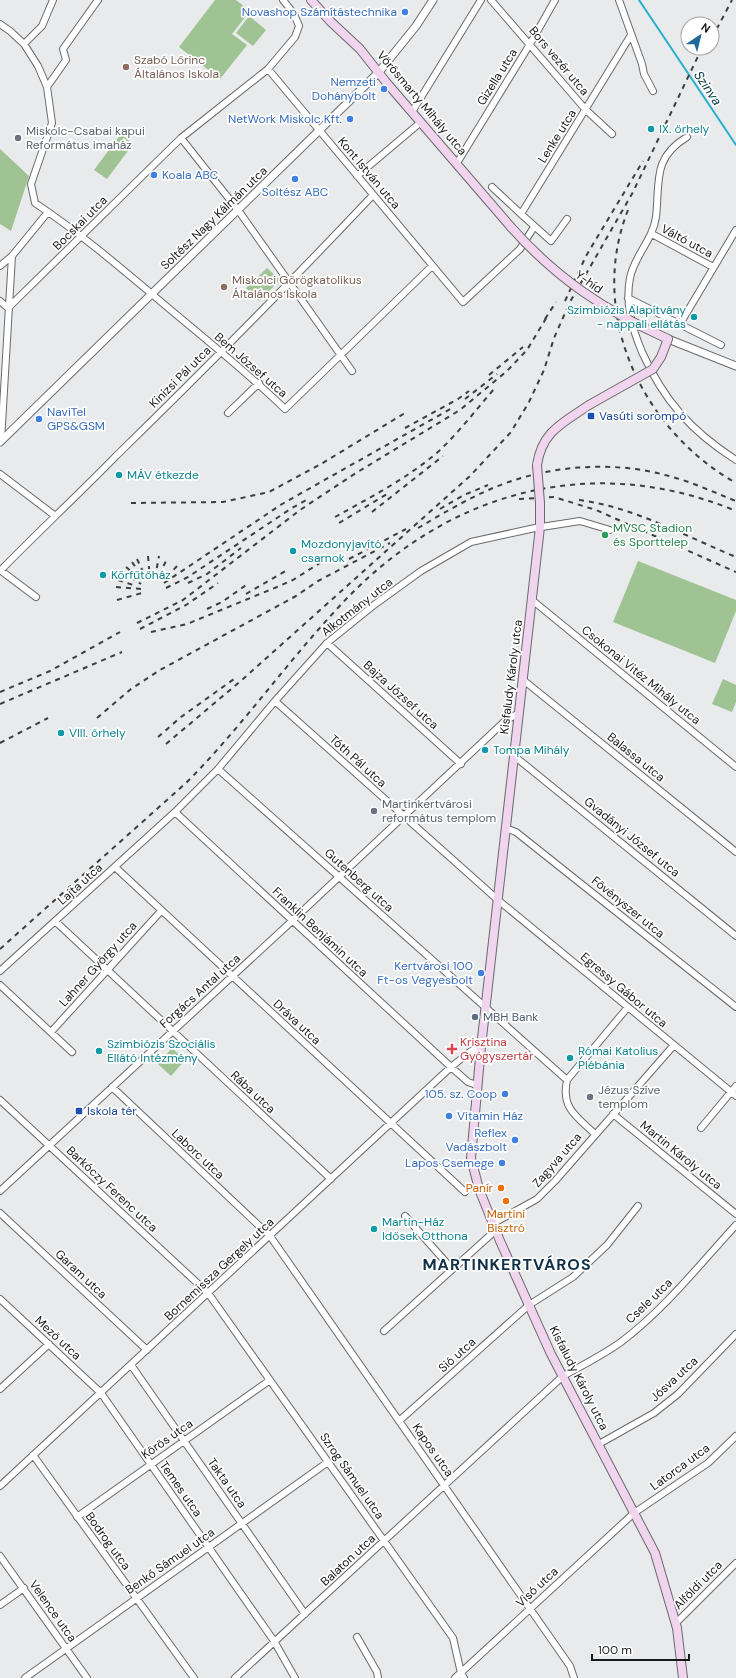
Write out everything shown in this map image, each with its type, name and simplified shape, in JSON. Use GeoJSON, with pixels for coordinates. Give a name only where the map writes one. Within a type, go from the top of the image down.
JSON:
{"type":"FeatureCollection","features":[{"type":"Feature","properties":{"kind":"main road","name":"Vörösmarty Mihály utca"},"geometry":{"type":"LineString","coordinates":[[312,0],[360,49],[420,122],[510,226]]}},
{"type":"Feature","properties":{"kind":"main road","name":"Y-híd"},"geometry":{"type":"LineString","coordinates":[[510,226],[543,260],[581,292],[612,312],[668,339]]}},
{"type":"Feature","properties":{"kind":"main road","name":"Kisfaludy Károly utca"},"geometry":{"type":"LineString","coordinates":[[668,339],[662,357],[653,369],[590,405],[554,430],[544,440],[539,449],[537,465],[540,527],[481,1047],[471,1158],[479,1189],[529,1305],[563,1376],[655,1553],[676,1623],[683,1678]]}},
{"type":"Feature","properties":{"kind":"street"},"geometry":{"type":"LineString","coordinates":[[24,44],[42,26],[53,0]]}},
{"type":"Feature","properties":{"kind":"street"},"geometry":{"type":"LineString","coordinates":[[47,86],[66,60],[63,49],[98,0]]}},
{"type":"Feature","properties":{"kind":"street","name":"Bocskai utca"},"geometry":{"type":"LineString","coordinates":[[8,308],[82,238],[181,138],[268,69],[295,37],[299,26],[294,14],[283,0]]}},
{"type":"Feature","properties":{"kind":"street","name":"Soltész Nagy Kálmán utca"},"geometry":{"type":"LineString","coordinates":[[1,442],[379,72],[416,26],[433,0]]}},
{"type":"Feature","properties":{"kind":"street"},"geometry":{"type":"LineString","coordinates":[[412,112],[480,0]]}},
{"type":"Feature","properties":{"kind":"street","name":"Bors vezér utca"},"geometry":{"type":"LineString","coordinates":[[491,0],[586,110],[612,134]]}},
{"type":"Feature","properties":{"kind":"street","name":"Gizella utca"},"geometry":{"type":"LineString","coordinates":[[456,163],[530,44],[555,0]]}},
{"type":"Feature","properties":{"kind":"street"},"geometry":{"type":"LineString","coordinates":[[619,0],[642,64],[644,74],[653,91]]}},
{"type":"Feature","properties":{"kind":"street","name":"Bem József utca"},"geometry":{"type":"LineString","coordinates":[[0,24],[24,44],[38,66],[47,86],[52,123],[31,184],[35,203],[82,238],[152,294],[259,383],[285,409],[432,266]]}},
{"type":"Feature","properties":{"kind":"street","name":"Lenke utca"},"geometry":{"type":"LineString","coordinates":[[520,214],[632,35]]}},
{"type":"Feature","properties":{"kind":"street","name":"Kont István utca"},"geometry":{"type":"LineString","coordinates":[[268,69],[463,302],[520,249],[534,227]]}},
{"type":"Feature","properties":{"kind":"street"},"geometry":{"type":"LineString","coordinates":[[357,176],[420,122]]}},
{"type":"Feature","properties":{"kind":"street"},"geometry":{"type":"LineString","coordinates":[[687,137],[676,144],[660,166],[656,217],[652,234],[630,276],[628,298],[633,326],[648,366],[662,392],[683,418],[708,441],[736,460]]}},
{"type":"Feature","properties":{"kind":"street"},"geometry":{"type":"LineString","coordinates":[[181,138],[238,210],[352,371]]}},
{"type":"Feature","properties":{"kind":"street"},"geometry":{"type":"LineString","coordinates":[[492,187],[551,241],[567,219]]}},
{"type":"Feature","properties":{"kind":"street","name":"Kinizsi Pál utca"},"geometry":{"type":"LineString","coordinates":[[0,571],[54,515],[116,457],[373,195]]}},
{"type":"Feature","properties":{"kind":"street"},"geometry":{"type":"LineString","coordinates":[[0,266],[12,256],[48,212]]}},
{"type":"Feature","properties":{"kind":"street","name":"Váltó utca"},"geometry":{"type":"LineString","coordinates":[[680,324],[736,230]]}},
{"type":"Feature","properties":{"kind":"street","name":"Váltó utca"},"geometry":{"type":"LineString","coordinates":[[652,234],[713,267]]}},
{"type":"Feature","properties":{"kind":"street"},"geometry":{"type":"LineString","coordinates":[[1,442],[12,256]]}},
{"type":"Feature","properties":{"kind":"street"},"geometry":{"type":"LineString","coordinates":[[628,298],[721,345]]}},
{"type":"Feature","properties":{"kind":"street"},"geometry":{"type":"LineString","coordinates":[[0,301],[8,308]]}},
{"type":"Feature","properties":{"kind":"street","name":"Y-híd"},"geometry":{"type":"LineString","coordinates":[[668,339],[736,366]]}},
{"type":"Feature","properties":{"kind":"street"},"geometry":{"type":"LineString","coordinates":[[228,413],[259,383]]}},
{"type":"Feature","properties":{"kind":"street"},"geometry":{"type":"LineString","coordinates":[[0,474],[54,515]]}},
{"type":"Feature","properties":{"kind":"street","name":"Alkotmány utca"},"geometry":{"type":"LineString","coordinates":[[175,812],[218,768],[327,643],[374,605],[421,571],[471,542],[540,527],[580,521],[610,530]]}},
{"type":"Feature","properties":{"kind":"street"},"geometry":{"type":"LineString","coordinates":[[0,571],[36,597]]}},
{"type":"Feature","properties":{"kind":"street","name":"Csokonai Vitéz Mihály utca"},"geometry":{"type":"LineString","coordinates":[[532,600],[736,767]]}},
{"type":"Feature","properties":{"kind":"street","name":"Bajza József utca"},"geometry":{"type":"LineString","coordinates":[[327,643],[461,764]]}},
{"type":"Feature","properties":{"kind":"street","name":"Balassa utca"},"geometry":{"type":"LineString","coordinates":[[522,679],[736,852]]}},
{"type":"Feature","properties":{"kind":"street","name":"Tóth Pál utca"},"geometry":{"type":"LineString","coordinates":[[275,701],[403,817],[498,900]]}},
{"type":"Feature","properties":{"kind":"street","name":"Forgács Antal utca"},"geometry":{"type":"LineString","coordinates":[[0,1191],[461,764],[505,721],[519,713]]}},
{"type":"Feature","properties":{"kind":"street","name":"Gvadányi József utca"},"geometry":{"type":"LineString","coordinates":[[513,755],[736,936]]}},
{"type":"Feature","properties":{"kind":"street","name":"Gutenberg utca"},"geometry":{"type":"LineString","coordinates":[[218,768],[486,1008]]}},
{"type":"Feature","properties":{"kind":"street","name":"Lajta utca"},"geometry":{"type":"LineString","coordinates":[[0,971],[175,812]]}},
{"type":"Feature","properties":{"kind":"street","name":"Franklin Benjámin utca"},"geometry":{"type":"LineString","coordinates":[[175,812],[451,1067]]}},
{"type":"Feature","properties":{"kind":"street","name":"Fövényszer utca"},"geometry":{"type":"LineString","coordinates":[[505,828],[516,832],[736,1007]]}},
{"type":"Feature","properties":{"kind":"street","name":"Dráva utca"},"geometry":{"type":"LineString","coordinates":[[115,867],[161,912],[465,1192]]}},
{"type":"Feature","properties":{"kind":"street","name":"Egressy Gábor utca"},"geometry":{"type":"LineString","coordinates":[[498,900],[733,1094]]}},
{"type":"Feature","properties":{"kind":"street","name":"Lahner György utca"},"geometry":{"type":"LineString","coordinates":[[51,1032],[161,912]]}},
{"type":"Feature","properties":{"kind":"street","name":"Rába utca"},"geometry":{"type":"LineString","coordinates":[[55,922],[332,1179]]}},
{"type":"Feature","properties":{"kind":"street"},"geometry":{"type":"LineString","coordinates":[[0,985],[72,1052]]}},
{"type":"Feature","properties":{"kind":"street"},"geometry":{"type":"LineString","coordinates":[[595,1134],[567,1104],[565,1091],[567,1080],[628,1007]]}},
{"type":"Feature","properties":{"kind":"street"},"geometry":{"type":"LineString","coordinates":[[486,1008],[567,1080]]}},
{"type":"Feature","properties":{"kind":"street","name":"Zagyva utca"},"geometry":{"type":"LineString","coordinates":[[384,1331],[452,1269],[495,1226],[537,1199],[555,1181],[612,1114],[674,1045]]}},
{"type":"Feature","properties":{"kind":"street"},"geometry":{"type":"LineString","coordinates":[[477,1086],[468,1082],[451,1067],[471,1051],[481,1047]]}},
{"type":"Feature","properties":{"kind":"street","name":"Bornemissza Gergely utca"},"geometry":{"type":"LineString","coordinates":[[0,1486],[392,1124],[451,1067]]}},
{"type":"Feature","properties":{"kind":"street"},"geometry":{"type":"LineString","coordinates":[[701,1128],[733,1094],[736,1086]]}},
{"type":"Feature","properties":{"kind":"street","name":"Laborc utca"},"geometry":{"type":"LineString","coordinates":[[112,1087],[270,1236]]}},
{"type":"Feature","properties":{"kind":"street","name":"Barkóczy Ferenc utca"},"geometry":{"type":"LineString","coordinates":[[0,1100],[208,1293]]}},
{"type":"Feature","properties":{"kind":"street","name":"Martin Károly utca"},"geometry":{"type":"LineString","coordinates":[[612,1114],[736,1214]]}},
{"type":"Feature","properties":{"kind":"street","name":"Sió utca"},"geometry":{"type":"LineString","coordinates":[[399,1422],[529,1305],[573,1277],[607,1245],[638,1206]]}},
{"type":"Feature","properties":{"kind":"street","name":"Garam utca"},"geometry":{"type":"LineString","coordinates":[[0,1213],[147,1350]]}},
{"type":"Feature","properties":{"kind":"street"},"geometry":{"type":"LineString","coordinates":[[405,1216],[452,1269]]}},
{"type":"Feature","properties":{"kind":"street","name":"Csele utca"},"geometry":{"type":"LineString","coordinates":[[563,1376],[621,1342],[660,1308],[736,1225]]}},
{"type":"Feature","properties":{"kind":"street","name":"Kapos utca"},"geometry":{"type":"LineString","coordinates":[[270,1236],[570,1666],[574,1678]]}},
{"type":"Feature","properties":{"kind":"street","name":"Szrog Sámuel utca"},"geometry":{"type":"LineString","coordinates":[[208,1293],[453,1638],[463,1675]]}},
{"type":"Feature","properties":{"kind":"street","name":"Mező utca"},"geometry":{"type":"LineString","coordinates":[[0,1299],[101,1393]]}},
{"type":"Feature","properties":{"kind":"street","name":"Jósva utca"},"geometry":{"type":"LineString","coordinates":[[599,1444],[654,1413],[678,1394],[736,1334]]}},
{"type":"Feature","properties":{"kind":"street"},"geometry":{"type":"LineString","coordinates":[[0,1389],[49,1344]]}},
{"type":"Feature","properties":{"kind":"street","name":"Takta utca"},"geometry":{"type":"LineString","coordinates":[[131,1365],[305,1614]]}},
{"type":"Feature","properties":{"kind":"street","name":"Balaton utca"},"geometry":{"type":"LineString","coordinates":[[235,1678],[563,1376]]}},
{"type":"Feature","properties":{"kind":"street","name":"Körös utca"},"geometry":{"type":"LineString","coordinates":[[77,1517],[270,1380]]}},
{"type":"Feature","properties":{"kind":"street","name":"Temes utca"},"geometry":{"type":"LineString","coordinates":[[101,1393],[274,1641],[294,1678]]}},
{"type":"Feature","properties":{"kind":"street","name":"Latorca utca"},"geometry":{"type":"LineString","coordinates":[[634,1512],[708,1463],[736,1436]]}},
{"type":"Feature","properties":{"kind":"street","name":"Bodrog utca"},"geometry":{"type":"LineString","coordinates":[[33,1455],[194,1678]]}},
{"type":"Feature","properties":{"kind":"street","name":"Benkő Sámuel utca"},"geometry":{"type":"LineString","coordinates":[[26,1678],[328,1462]]}},
{"type":"Feature","properties":{"kind":"street","name":"Visó utca"},"geometry":{"type":"LineString","coordinates":[[456,1678],[463,1675],[530,1609],[634,1512]]}},
{"type":"Feature","properties":{"kind":"street","name":"Velence utca"},"geometry":{"type":"LineString","coordinates":[[0,1556],[87,1678]]}},
{"type":"Feature","properties":{"kind":"street","name":"Alföldi utca"},"geometry":{"type":"LineString","coordinates":[[676,1623],[736,1563]]}},
{"type":"Feature","properties":{"kind":"street"},"geometry":{"type":"LineString","coordinates":[[0,1605],[24,1588]]}},
{"type":"Feature","properties":{"kind":"street"},"geometry":{"type":"LineString","coordinates":[[357,1637],[377,1672],[378,1678]]}},
{"type":"Feature","properties":{"kind":"green space"},"geometry":{"type":"Polygon","coordinates":[[[215,0],[236,0],[250,11],[232,34],[247,45],[220,79],[179,47],[215,0]]]}},
{"type":"Feature","properties":{"kind":"green space"},"geometry":{"type":"Polygon","coordinates":[[[249,16],[266,30],[253,46],[236,33],[249,16]]]}},
{"type":"Feature","properties":{"kind":"green space"},"geometry":{"type":"Polygon","coordinates":[[[121,134],[133,144],[107,179],[94,170],[121,134]]]}},
{"type":"Feature","properties":{"kind":"green space"},"geometry":{"type":"Polygon","coordinates":[[[0,149],[29,176],[11,231],[0,224],[0,149]]]}},
{"type":"Feature","properties":{"kind":"green space"},"geometry":{"type":"Polygon","coordinates":[[[267,268],[280,280],[259,301],[246,288],[267,268]]]}},
{"type":"Feature","properties":{"kind":"green space"},"geometry":{"type":"Polygon","coordinates":[[[638,561],[736,600],[736,611],[715,663],[613,622],[638,561]]]}},
{"type":"Feature","properties":{"kind":"green space"},"geometry":{"type":"Polygon","coordinates":[[[723,679],[736,685],[736,702],[732,712],[712,704],[723,679]]]}},
{"type":"Feature","properties":{"kind":"green space"},"geometry":{"type":"Polygon","coordinates":[[[172,1048],[185,1060],[171,1076],[158,1064],[172,1048]]]}},
{"type":"Feature","properties":{"kind":"waterway","name":"Szinva"},"geometry":{"type":"LineString","coordinates":[[639,0],[736,145]]}},
{"type":"Feature","properties":{"kind":"railway"},"geometry":{"type":"LineString","coordinates":[[720,23],[732,0]]}},
{"type":"Feature","properties":{"kind":"railway"},"geometry":{"type":"LineString","coordinates":[[166,744],[243,679],[470,476],[511,432],[529,402],[544,370],[554,338],[570,302],[633,192],[698,56]]}},
{"type":"Feature","properties":{"kind":"railway"},"geometry":{"type":"LineString","coordinates":[[565,301],[586,256],[643,161]]}},
{"type":"Feature","properties":{"kind":"railway"},"geometry":{"type":"LineString","coordinates":[[628,210],[617,249],[614,289],[619,328],[631,366],[650,401],[674,433],[703,460],[736,483]]}},
{"type":"Feature","properties":{"kind":"railway"},"geometry":{"type":"LineString","coordinates":[[545,319],[556,302]]}},
{"type":"Feature","properties":{"kind":"railway"},"geometry":{"type":"LineString","coordinates":[[137,623],[183,600],[300,510],[356,473],[460,410],[507,371],[527,350],[548,315]]}},
{"type":"Feature","properties":{"kind":"railway"},"geometry":{"type":"LineString","coordinates":[[489,375],[523,347]]}},
{"type":"Feature","properties":{"kind":"railway"},"geometry":{"type":"LineString","coordinates":[[465,399],[497,374]]}},
{"type":"Feature","properties":{"kind":"railway"},"geometry":{"type":"LineString","coordinates":[[335,517],[389,487],[427,461],[454,436],[494,389]]}},
{"type":"Feature","properties":{"kind":"railway"},"geometry":{"type":"LineString","coordinates":[[405,428],[458,399],[469,391]]}},
{"type":"Feature","properties":{"kind":"railway"},"geometry":{"type":"LineString","coordinates":[[164,583],[282,504],[454,407]]}},
{"type":"Feature","properties":{"kind":"railway"},"geometry":{"type":"LineString","coordinates":[[131,503],[223,502],[269,492],[321,464],[405,413]]}},
{"type":"Feature","properties":{"kind":"railway"},"geometry":{"type":"LineString","coordinates":[[372,512],[443,456]]}},
{"type":"Feature","properties":{"kind":"railway"},"geometry":{"type":"LineString","coordinates":[[418,528],[445,512],[493,488],[534,475],[556,470],[578,468],[600,467],[644,470],[683,480],[736,501]]}},
{"type":"Feature","properties":{"kind":"railway"},"geometry":{"type":"LineString","coordinates":[[0,949],[186,783],[225,741],[336,610],[377,570],[422,537],[470,511],[520,494],[573,485],[626,484],[681,493],[736,511]]}},
{"type":"Feature","properties":{"kind":"railway"},"geometry":{"type":"LineString","coordinates":[[440,509],[464,495],[488,485]]}},
{"type":"Feature","properties":{"kind":"railway"},"geometry":{"type":"LineString","coordinates":[[339,523],[387,494]]}},
{"type":"Feature","properties":{"kind":"railway"},"geometry":{"type":"LineString","coordinates":[[519,499],[554,497],[596,510],[736,572]]}},
{"type":"Feature","properties":{"kind":"railway"},"geometry":{"type":"LineString","coordinates":[[166,588],[188,577],[308,499]]}},
{"type":"Feature","properties":{"kind":"railway"},"geometry":{"type":"LineString","coordinates":[[579,500],[620,509],[659,523],[736,557]]}},
{"type":"Feature","properties":{"kind":"railway"},"geometry":{"type":"LineString","coordinates":[[349,559],[406,529]]}},
{"type":"Feature","properties":{"kind":"railway"},"geometry":{"type":"LineString","coordinates":[[97,718],[131,689],[160,670],[296,596],[318,581],[390,543]]}},
{"type":"Feature","properties":{"kind":"railway"},"geometry":{"type":"LineString","coordinates":[[188,583],[207,574],[241,548]]}},
{"type":"Feature","properties":{"kind":"railway"},"geometry":{"type":"LineString","coordinates":[[151,632],[187,624],[277,587],[293,580],[334,554]]}},
{"type":"Feature","properties":{"kind":"railway"},"geometry":{"type":"LineString","coordinates":[[148,556],[150,579]]}},
{"type":"Feature","properties":{"kind":"railway"},"geometry":{"type":"LineString","coordinates":[[155,578],[159,556]]}},
{"type":"Feature","properties":{"kind":"railway"},"geometry":{"type":"LineString","coordinates":[[137,559],[147,580]]}},
{"type":"Feature","properties":{"kind":"railway"},"geometry":{"type":"LineString","coordinates":[[159,575],[167,559]]}},
{"type":"Feature","properties":{"kind":"railway"},"geometry":{"type":"LineString","coordinates":[[132,562],[141,575]]}},
{"type":"Feature","properties":{"kind":"railway"},"geometry":{"type":"LineString","coordinates":[[167,577],[177,566]]}},
{"type":"Feature","properties":{"kind":"railway"},"geometry":{"type":"LineString","coordinates":[[126,567],[139,578]]}},
{"type":"Feature","properties":{"kind":"railway"},"geometry":{"type":"LineString","coordinates":[[246,594],[289,569]]}},
{"type":"Feature","properties":{"kind":"railway"},"geometry":{"type":"LineString","coordinates":[[122,572],[141,584]]}},
{"type":"Feature","properties":{"kind":"railway"},"geometry":{"type":"LineString","coordinates":[[118,580],[133,585]]}},
{"type":"Feature","properties":{"kind":"railway"},"geometry":{"type":"LineString","coordinates":[[140,629],[186,605],[218,583]]}},
{"type":"Feature","properties":{"kind":"railway"},"geometry":{"type":"LineString","coordinates":[[207,609],[222,602],[249,583]]}},
{"type":"Feature","properties":{"kind":"railway"},"geometry":{"type":"LineString","coordinates":[[116,587],[142,589]]}},
{"type":"Feature","properties":{"kind":"railway"},"geometry":{"type":"LineString","coordinates":[[117,600],[142,593]]}},
{"type":"Feature","properties":{"kind":"railway"},"geometry":{"type":"LineString","coordinates":[[0,692],[50,671],[120,632]]}},
{"type":"Feature","properties":{"kind":"railway"},"geometry":{"type":"LineString","coordinates":[[0,704],[122,652]]}},
{"type":"Feature","properties":{"kind":"railway"},"geometry":{"type":"LineString","coordinates":[[158,737],[181,717],[234,679]]}},
{"type":"Feature","properties":{"kind":"railway"},"geometry":{"type":"LineString","coordinates":[[0,743],[48,718]]}},
{"type":"Feature","properties":{"kind":"place","name":"Novashop Számítástechnika"},"geometry":{"type":"Point","coordinates":[405,12]}},
{"type":"Feature","properties":{"kind":"place","name":"Szabó Lőrinc Általános Iskola"},"geometry":{"type":"Point","coordinates":[126,67]}},
{"type":"Feature","properties":{"kind":"place","name":"Nemzeti Dohánybolt"},"geometry":{"type":"Point","coordinates":[384,89]}},
{"type":"Feature","properties":{"kind":"place","name":"NetWork Miskolc Kft."},"geometry":{"type":"Point","coordinates":[350,119]}},
{"type":"Feature","properties":{"kind":"place","name":"IX. őrhely"},"geometry":{"type":"Point","coordinates":[651,129]}},
{"type":"Feature","properties":{"kind":"place","name":"Miskolc-Csabai kapui Református imaház"},"geometry":{"type":"Point","coordinates":[18,138]}},
{"type":"Feature","properties":{"kind":"place","name":"Koala ABC"},"geometry":{"type":"Point","coordinates":[154,175]}},
{"type":"Feature","properties":{"kind":"place","name":"Soltész ABC"},"geometry":{"type":"Point","coordinates":[295,179]}},
{"type":"Feature","properties":{"kind":"place","name":"Miskolci Görögkatolikus Általános Iskola"},"geometry":{"type":"Point","coordinates":[224,287]}},
{"type":"Feature","properties":{"kind":"place","name":"Szimbiózis Alapítvány - nappali ellátás"},"geometry":{"type":"Point","coordinates":[694,317]}},
{"type":"Feature","properties":{"kind":"place","name":"Vasúti sorompó"},"geometry":{"type":"Point","coordinates":[591,416]}},
{"type":"Feature","properties":{"kind":"place","name":"NaviTel GPS&GSM"},"geometry":{"type":"Point","coordinates":[39,419]}},
{"type":"Feature","properties":{"kind":"place","name":"MÁV étkezde"},"geometry":{"type":"Point","coordinates":[119,475]}},
{"type":"Feature","properties":{"kind":"place","name":"MVSC Stadion és Sporttelep"},"geometry":{"type":"Point","coordinates":[605,535]}},
{"type":"Feature","properties":{"kind":"place","name":"Mozdonyjavító csarnok"},"geometry":{"type":"Point","coordinates":[293,551]}},
{"type":"Feature","properties":{"kind":"place","name":"Körfűtőház"},"geometry":{"type":"Point","coordinates":[103,575]}},
{"type":"Feature","properties":{"kind":"place","name":"VIII. őrhely"},"geometry":{"type":"Point","coordinates":[61,733]}},
{"type":"Feature","properties":{"kind":"place","name":"Tompa Mihály"},"geometry":{"type":"Point","coordinates":[485,750]}},
{"type":"Feature","properties":{"kind":"place","name":"Martinkertvárosi református templom"},"geometry":{"type":"Point","coordinates":[374,811]}},
{"type":"Feature","properties":{"kind":"place","name":"Kertvárosi 100 Ft-os Vegyesbolt"},"geometry":{"type":"Point","coordinates":[481,973]}},
{"type":"Feature","properties":{"kind":"place","name":"MBH Bank"},"geometry":{"type":"Point","coordinates":[475,1017]}},
{"type":"Feature","properties":{"kind":"place","name":"Krisztina Gyógyszertár"},"geometry":{"type":"Point","coordinates":[452,1049]}},
{"type":"Feature","properties":{"kind":"place","name":"Szimbiózis Szociális Ellátó Intézmény"},"geometry":{"type":"Point","coordinates":[99,1051]}},
{"type":"Feature","properties":{"kind":"place","name":"Római Katolius Plébánia"},"geometry":{"type":"Point","coordinates":[570,1058]}},
{"type":"Feature","properties":{"kind":"place","name":"105. sz. Coop"},"geometry":{"type":"Point","coordinates":[505,1094]}},
{"type":"Feature","properties":{"kind":"place","name":"Jézus Szíve templom"},"geometry":{"type":"Point","coordinates":[590,1097]}},
{"type":"Feature","properties":{"kind":"place","name":"Iskola tér"},"geometry":{"type":"Point","coordinates":[79,1111]}},
{"type":"Feature","properties":{"kind":"place","name":"Vitamin Ház"},"geometry":{"type":"Point","coordinates":[449,1116]}},
{"type":"Feature","properties":{"kind":"place","name":"Reflex Vadászbolt"},"geometry":{"type":"Point","coordinates":[515,1140]}},
{"type":"Feature","properties":{"kind":"place","name":"Lapos Csemege"},"geometry":{"type":"Point","coordinates":[502,1163]}},
{"type":"Feature","properties":{"kind":"place","name":"Panír"},"geometry":{"type":"Point","coordinates":[501,1188]}},
{"type":"Feature","properties":{"kind":"place","name":"Martini Bisztró"},"geometry":{"type":"Point","coordinates":[506,1201]}},
{"type":"Feature","properties":{"kind":"place","name":"Martin-Ház Idősek Otthona"},"geometry":{"type":"Point","coordinates":[374,1229]}},
{"type":"Feature","properties":{"kind":"district","name":"MARTINKERTVÁROS"},"geometry":{"type":"Point","coordinates":[507,1264]}}]}
